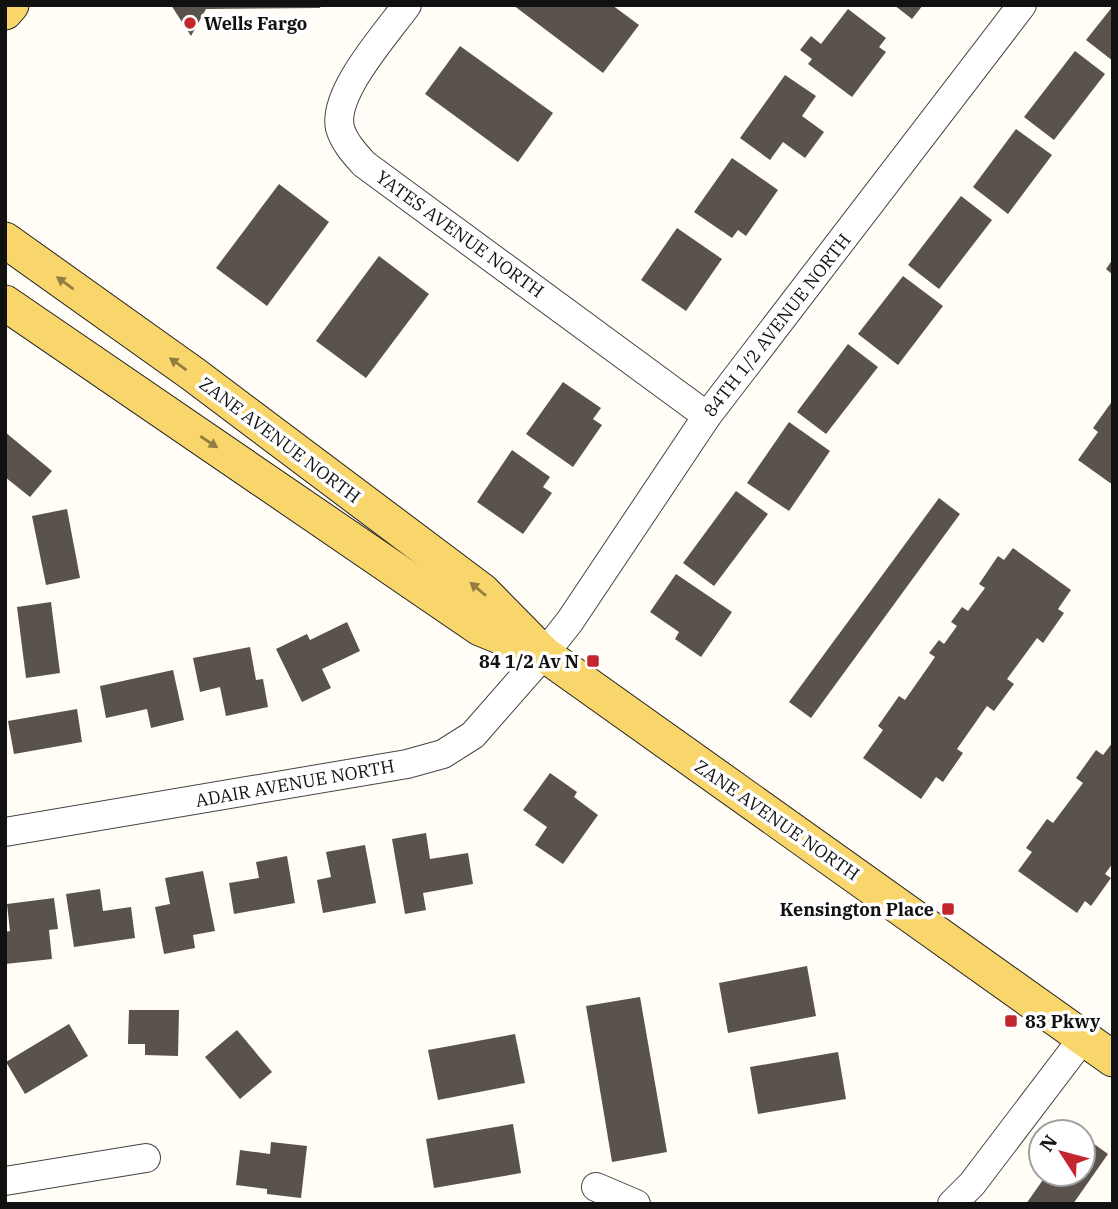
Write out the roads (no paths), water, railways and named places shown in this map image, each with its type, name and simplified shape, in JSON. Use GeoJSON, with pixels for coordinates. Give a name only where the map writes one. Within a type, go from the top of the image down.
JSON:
{"type":"FeatureCollection","features":[{"type":"Feature","properties":{"kind":"main road"},"geometry":{"type":"LineString","coordinates":[[5,12],[10,5]]}},
{"type":"Feature","properties":{"kind":"main road","name":"ZANE AVENUE NORTH"},"geometry":{"type":"LineString","coordinates":[[10,240],[482,591],[544,654],[1113,1059]]}},
{"type":"Feature","properties":{"kind":"main road","name":"ZANE AVENUE NORTH"},"geometry":{"type":"LineString","coordinates":[[5,303],[480,628],[544,654]]}},
{"type":"Feature","properties":{"kind":"street","name":"YATES AVENUE NORTH"},"geometry":{"type":"LineString","coordinates":[[407,5],[352,82],[341,102],[339,126],[348,147],[364,164],[707,416]]}},
{"type":"Feature","properties":{"kind":"street","name":"84TH 1/2 AVENUE NORTH"},"geometry":{"type":"LineString","coordinates":[[544,654],[570,621],[707,416],[1022,5]]}},
{"type":"Feature","properties":{"kind":"street","name":"ADAIR AVENUE NORTH"},"geometry":{"type":"LineString","coordinates":[[5,832],[407,764],[443,754],[473,735],[544,654]]}},
{"type":"Feature","properties":{"kind":"street"},"geometry":{"type":"LineString","coordinates":[[952,1204],[972,1184],[1083,1038]]}},
{"type":"Feature","properties":{"kind":"street"},"geometry":{"type":"LineString","coordinates":[[5,1181],[146,1157]]}},
{"type":"Feature","properties":{"kind":"street"},"geometry":{"type":"LineString","coordinates":[[596,1187],[636,1204]]}},
{"type":"Feature","properties":{"kind":"place","name":"Wells Fargo"},"geometry":{"type":"Point","coordinates":[190,23]}},
{"type":"Feature","properties":{"kind":"place","name":"84 1/2 Av N"},"geometry":{"type":"Point","coordinates":[593,661]}},
{"type":"Feature","properties":{"kind":"place","name":"Kensington Place"},"geometry":{"type":"Point","coordinates":[948,909]}},
{"type":"Feature","properties":{"kind":"place","name":"83 Pkwy"},"geometry":{"type":"Point","coordinates":[1011,1021]}}]}
